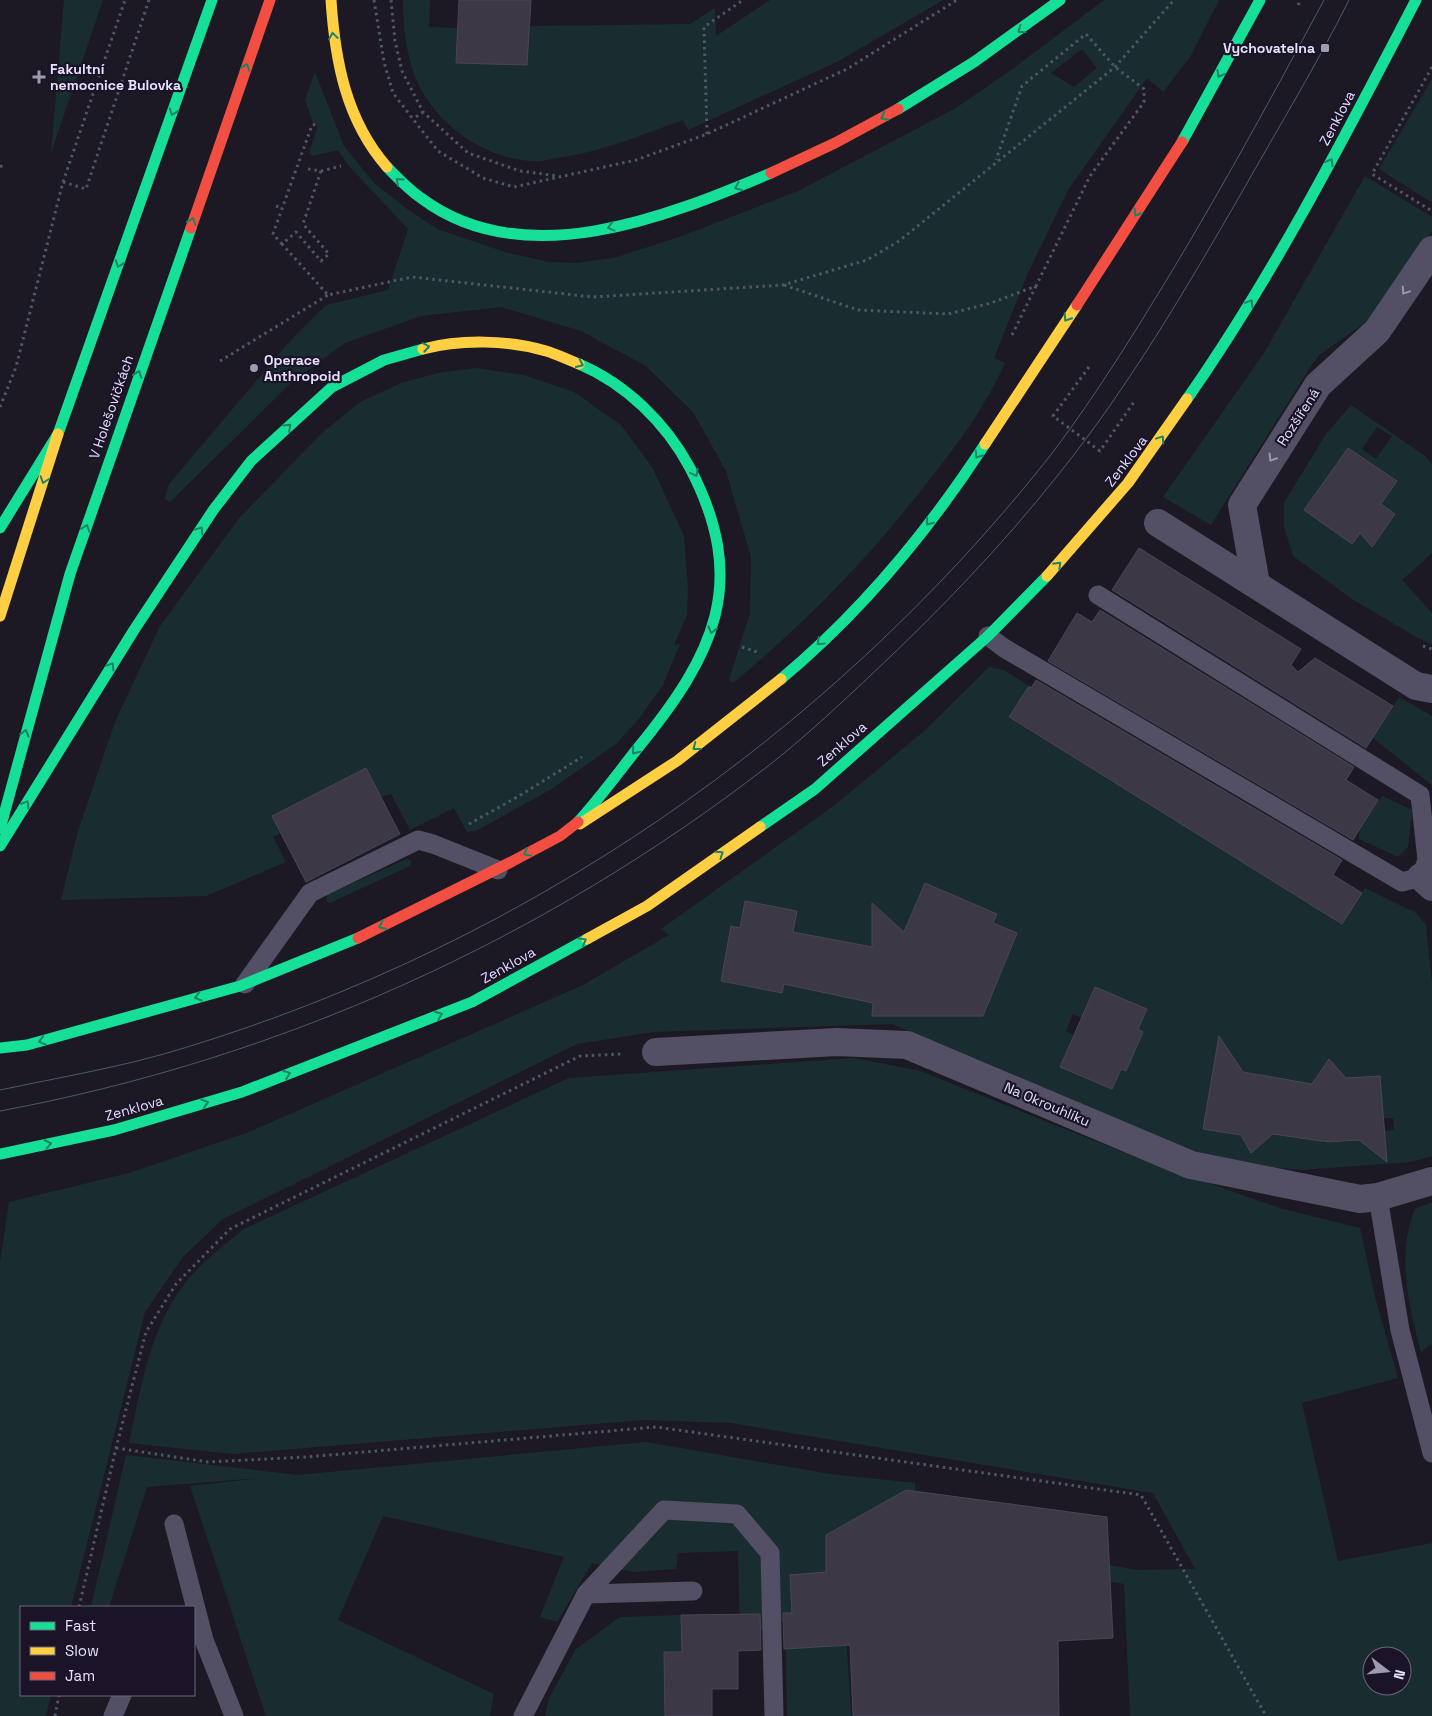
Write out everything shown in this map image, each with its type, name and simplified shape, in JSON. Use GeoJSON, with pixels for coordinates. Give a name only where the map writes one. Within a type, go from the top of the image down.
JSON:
{"type":"FeatureCollection","features":[{"type":"Feature","properties":{"kind":"main road"},"geometry":{"type":"LineString","coordinates":[[0,616],[58,434],[212,0]]}},
{"type":"Feature","properties":{"kind":"main road","name":"V Holešovičkách"},"geometry":{"type":"LineString","coordinates":[[0,831],[70,574],[270,0]]}},
{"type":"Feature","properties":{"kind":"main road"},"geometry":{"type":"LineString","coordinates":[[331,0],[332,32],[339,73],[351,112],[375,154],[390,172],[413,193],[438,210],[468,222],[499,231],[531,235],[564,235],[598,231],[658,215],[765,176],[816,152],[895,111],[971,64],[1060,0]]}},
{"type":"Feature","properties":{"kind":"main road"},"geometry":{"type":"LineString","coordinates":[[0,1048],[27,1045],[245,984],[325,953],[498,870],[570,830],[677,761],[734,718],[789,672],[850,613],[907,550],[960,483],[1157,182],[1193,123],[1260,0]]}},
{"type":"Feature","properties":{"kind":"main road","name":"Zenklova"},"geometry":{"type":"LineString","coordinates":[[0,1154],[114,1130],[242,1092],[472,1002],[647,906],[807,794],[988,636],[1101,517],[1154,449],[1213,362],[1274,263],[1339,146],[1416,0]]}},
{"type":"Feature","properties":{"kind":"main road"},"geometry":{"type":"LineString","coordinates":[[0,846],[133,630],[213,512],[252,460],[328,389],[376,362],[412,349],[451,342],[479,341],[534,348],[567,358],[599,373],[628,392],[654,416],[677,442],[697,476],[712,513],[720,552],[721,591],[710,638],[701,660],[686,685],[654,728],[570,830]]}},
{"type":"Feature","properties":{"kind":"main road"},"geometry":{"type":"LineString","coordinates":[[0,528],[58,434]]}},
{"type":"Feature","properties":{"kind":"street","name":"Rozšířená"},"geometry":{"type":"LineString","coordinates":[[1256,584],[1242,505],[1318,385],[1377,331],[1432,250]]}},
{"type":"Feature","properties":{"kind":"street"},"geometry":{"type":"LineString","coordinates":[[1158,523],[1416,686],[1432,689]]}},
{"type":"Feature","properties":{"kind":"street","name":"Na Okrouhlíku"},"geometry":{"type":"LineString","coordinates":[[656,1052],[837,1042],[907,1045],[1191,1165],[1360,1199],[1378,1197],[1432,1181]]}},
{"type":"Feature","properties":{"kind":"lane"},"geometry":{"type":"LineString","coordinates":[[988,636],[1004,648],[1402,882],[1427,882],[1427,860],[1420,795],[1098,595]]}},
{"type":"Feature","properties":{"kind":"lane"},"geometry":{"type":"LineString","coordinates":[[245,984],[310,893],[418,840],[433,844],[498,870]]}},
{"type":"Feature","properties":{"kind":"lane"},"geometry":{"type":"LineString","coordinates":[[1378,1197],[1400,1330],[1432,1453]]}},
{"type":"Feature","properties":{"kind":"lane"},"geometry":{"type":"LineString","coordinates":[[523,1716],[586,1594],[664,1510],[737,1514],[770,1553],[774,1716]]}},
{"type":"Feature","properties":{"kind":"lane"},"geometry":{"type":"LineString","coordinates":[[174,1524],[192,1606]]}},
{"type":"Feature","properties":{"kind":"lane"},"geometry":{"type":"LineString","coordinates":[[586,1594],[693,1592]]}},
{"type":"Feature","properties":{"kind":"lane"},"geometry":{"type":"LineString","coordinates":[[195,1622],[199,1641],[234,1716]]}},
{"type":"Feature","properties":{"kind":"lane"},"geometry":{"type":"LineString","coordinates":[[113,1716],[122,1696]]}},
{"type":"Feature","properties":{"kind":"path"},"geometry":{"type":"LineString","coordinates":[[0,406],[16,367],[63,182],[125,0]]}},
{"type":"Feature","properties":{"kind":"path"},"geometry":{"type":"LineString","coordinates":[[63,182],[86,189],[149,0]]}},
{"type":"Feature","properties":{"kind":"path"},"geometry":{"type":"LineString","coordinates":[[374,0],[384,62],[393,93],[438,151],[483,178],[514,187],[636,160],[707,134],[847,69],[957,0]]}},
{"type":"Feature","properties":{"kind":"path"},"geometry":{"type":"LineString","coordinates":[[391,0],[395,41],[402,71],[423,112],[468,153],[520,171],[561,177]]}},
{"type":"Feature","properties":{"kind":"path"},"geometry":{"type":"LineString","coordinates":[[707,134],[704,27],[743,0]]}},
{"type":"Feature","properties":{"kind":"path"},"geometry":{"type":"LineString","coordinates":[[1298,5],[1300,0]]}},
{"type":"Feature","properties":{"kind":"path"},"geometry":{"type":"LineString","coordinates":[[995,163],[1022,86],[1086,34],[1115,67],[1144,89],[1144,102],[1090,176],[1010,338]]}},
{"type":"Feature","properties":{"kind":"path"},"geometry":{"type":"LineString","coordinates":[[1432,67],[1372,174],[1432,211]]}},
{"type":"Feature","properties":{"kind":"path"},"geometry":{"type":"LineString","coordinates":[[416,117],[423,112]]}},
{"type":"Feature","properties":{"kind":"path"},"geometry":{"type":"LineString","coordinates":[[282,244],[274,234],[282,208],[312,125],[326,122]]}},
{"type":"Feature","properties":{"kind":"path"},"geometry":{"type":"LineString","coordinates":[[308,169],[321,172],[348,164]]}},
{"type":"Feature","properties":{"kind":"path"},"geometry":{"type":"LineString","coordinates":[[0,166],[6,167]]}},
{"type":"Feature","properties":{"kind":"path"},"geometry":{"type":"LineString","coordinates":[[296,232],[320,261],[329,254],[303,224],[321,172]]}},
{"type":"Feature","properties":{"kind":"path"},"geometry":{"type":"LineString","coordinates":[[276,206],[282,208]]}},
{"type":"Feature","properties":{"kind":"path"},"geometry":{"type":"LineString","coordinates":[[783,285],[858,310],[948,314],[991,303],[1036,286]]}},
{"type":"Feature","properties":{"kind":"path"},"geometry":{"type":"LineString","coordinates":[[220,361],[328,295]]}},
{"type":"Feature","properties":{"kind":"path"},"geometry":{"type":"LineString","coordinates":[[1089,367],[1053,416],[1100,451],[1134,402]]}},
{"type":"Feature","properties":{"kind":"path"},"geometry":{"type":"LineString","coordinates":[[710,638],[756,652],[763,646]]}},
{"type":"Feature","properties":{"kind":"path"},"geometry":{"type":"LineString","coordinates":[[1419,645],[1432,649]]}},
{"type":"Feature","properties":{"kind":"path"},"geometry":{"type":"LineString","coordinates":[[433,844],[520,796],[587,754]]}},
{"type":"Feature","properties":{"kind":"path"},"geometry":{"type":"LineString","coordinates":[[79,1606],[116,1448],[146,1332],[176,1284],[230,1229],[580,1056],[656,1052]]}},
{"type":"Feature","properties":{"kind":"path"},"geometry":{"type":"LineString","coordinates":[[116,1448],[208,1462],[306,1457],[656,1427],[1141,1496],[1266,1716]]}},
{"type":"Feature","properties":{"kind":"path"},"geometry":{"type":"LineString","coordinates":[[54,1716],[59,1696]]}},
{"type":"Feature","properties":{"kind":"green space"},"geometry":{"type":"Polygon","coordinates":[[[64,0],[103,0],[51,153],[64,0]]]}},
{"type":"Feature","properties":{"kind":"green space"},"geometry":{"type":"Polygon","coordinates":[[[403,0],[430,0],[429,27],[458,28],[456,63],[527,65],[529,26],[690,24],[715,8],[716,36],[770,0],[943,0],[837,62],[688,130],[683,120],[589,152],[537,161],[513,158],[475,143],[457,132],[428,101],[418,83],[407,48],[403,0]]]}},
{"type":"Feature","properties":{"kind":"green space"},"geometry":{"type":"Polygon","coordinates":[[[1104,0],[1219,0],[1190,57],[1163,92],[1147,78],[1068,190],[1028,273],[994,358],[1005,363],[988,396],[959,441],[859,564],[786,637],[733,683],[729,680],[750,613],[751,557],[726,471],[693,412],[646,366],[581,331],[501,307],[421,316],[345,343],[293,381],[170,502],[165,499],[169,484],[290,341],[326,305],[388,290],[408,229],[348,165],[338,150],[312,156],[309,153],[318,126],[313,123],[305,99],[315,72],[344,146],[374,183],[407,209],[437,229],[505,252],[548,262],[575,263],[614,258],[682,236],[798,191],[956,108],[1011,70],[1104,0]],[[1082,49],[1051,73],[1074,87],[1097,68],[1082,49]]]}},
{"type":"Feature","properties":{"kind":"green space"},"geometry":{"type":"Polygon","coordinates":[[[1432,79],[1432,200],[1431,202],[1379,169],[1432,79]]]}},
{"type":"Feature","properties":{"kind":"green space"},"geometry":{"type":"Polygon","coordinates":[[[1365,176],[1432,217],[1432,231],[1372,318],[1319,355],[1211,525],[1163,497],[1264,353],[1365,176]]]}},
{"type":"Feature","properties":{"kind":"green space"},"geometry":{"type":"Polygon","coordinates":[[[476,368],[524,375],[574,392],[621,425],[652,467],[684,536],[688,589],[687,615],[674,645],[680,644],[663,685],[638,720],[616,744],[550,790],[476,831],[467,832],[454,808],[410,830],[391,794],[381,797],[366,768],[273,815],[281,833],[273,837],[286,862],[206,896],[61,900],[78,831],[115,722],[160,626],[240,517],[323,432],[360,402],[401,383],[438,373],[476,368]]]}},
{"type":"Feature","properties":{"kind":"green space"},"geometry":{"type":"Polygon","coordinates":[[[1351,405],[1425,456],[1432,464],[1432,553],[1402,580],[1432,613],[1432,644],[1418,638],[1352,599],[1293,556],[1284,527],[1284,503],[1326,434],[1351,405]],[[1377,427],[1362,449],[1376,459],[1392,436],[1377,427]],[[1348,448],[1305,510],[1352,544],[1368,521],[1383,531],[1395,514],[1381,504],[1397,481],[1348,448]]]}},
{"type":"Feature","properties":{"kind":"green space"},"geometry":{"type":"Polygon","coordinates":[[[989,667],[1004,670],[1029,686],[1009,718],[1342,924],[1365,888],[1416,913],[1426,925],[1432,984],[1432,1156],[1411,1162],[1302,1170],[1238,1164],[1189,1152],[995,1072],[893,1024],[653,1032],[577,1044],[223,1219],[183,1257],[145,1312],[71,1606],[20,1606],[20,1696],[51,1696],[46,1716],[0,1716],[0,1262],[9,1202],[129,1173],[249,1132],[583,985],[669,935],[661,929],[835,805],[923,732],[989,667]],[[926,883],[904,932],[872,904],[873,1016],[993,923],[997,914],[926,883]],[[745,901],[740,928],[731,926],[721,981],[782,993],[797,911],[745,901]],[[1146,1009],[1082,1018],[1073,1014],[1066,1031],[1074,1035],[1060,1067],[1111,1089],[1121,1069],[1126,1071],[1143,1032],[1138,1029],[1146,1009]],[[1239,1072],[1244,1139],[1248,1146],[1259,1146],[1264,1142],[1266,1133],[1239,1072]],[[1318,1077],[1323,1143],[1364,1140],[1366,1146],[1372,1149],[1384,1131],[1394,1130],[1393,1118],[1383,1118],[1343,1078],[1318,1077]]]}},
{"type":"Feature","properties":{"kind":"green space"},"geometry":{"type":"Polygon","coordinates":[[[1399,697],[1432,716],[1432,785],[1373,738],[1399,697]]]}},
{"type":"Feature","properties":{"kind":"green space"},"geometry":{"type":"Polygon","coordinates":[[[1383,796],[1412,810],[1408,847],[1398,857],[1359,839],[1361,828],[1367,816],[1383,796]]]}},
{"type":"Feature","properties":{"kind":"green space"},"geometry":{"type":"Polygon","coordinates":[[[406,859],[411,861],[410,866],[330,903],[326,901],[327,895],[406,859]]]}},
{"type":"Feature","properties":{"kind":"green space"},"geometry":{"type":"Polygon","coordinates":[[[854,1058],[920,1071],[1135,1157],[1279,1208],[1360,1228],[1375,1297],[1398,1378],[1302,1403],[1338,1561],[1432,1543],[1432,1716],[1130,1716],[1124,1584],[840,1531],[851,1716],[787,1716],[785,1620],[740,1641],[738,1551],[678,1553],[676,1569],[633,1572],[592,1563],[557,1622],[540,1617],[564,1557],[383,1516],[338,1620],[494,1694],[490,1716],[266,1716],[190,1486],[260,1478],[147,1487],[109,1606],[91,1606],[126,1455],[298,1475],[646,1442],[830,1474],[915,1483],[919,1531],[1137,1570],[1195,1569],[1153,1493],[731,1423],[643,1420],[233,1454],[129,1443],[142,1381],[162,1322],[171,1303],[189,1278],[244,1229],[569,1078],[854,1058]]]}},
{"type":"Feature","properties":{"kind":"green space"},"geometry":{"type":"Polygon","coordinates":[[[1432,1202],[1432,1346],[1431,1344],[1421,1352],[1412,1317],[1406,1281],[1406,1244],[1415,1209],[1432,1202]]]}},
{"type":"Feature","properties":{"kind":"green space"},"geometry":{"type":"Polygon","coordinates":[[[681,1615],[682,1652],[665,1716],[545,1716],[549,1699],[575,1650],[620,1617],[681,1615]]]}},
{"type":"Feature","properties":{"kind":"building"},"geometry":{"type":"Polygon","coordinates":[[[459,0],[531,0],[527,65],[456,63],[459,0]]]}},
{"type":"Feature","properties":{"kind":"building"},"geometry":{"type":"Polygon","coordinates":[[[1348,448],[1397,481],[1381,504],[1395,514],[1372,547],[1360,533],[1352,544],[1304,510],[1348,448]]]}},
{"type":"Feature","properties":{"kind":"building"},"geometry":{"type":"Polygon","coordinates":[[[1139,548],[1301,649],[1291,665],[1298,672],[1315,658],[1393,706],[1366,748],[1112,590],[1139,548]]]}},
{"type":"Feature","properties":{"kind":"building"},"geometry":{"type":"Polygon","coordinates":[[[1100,610],[1354,767],[1346,780],[1378,800],[1353,840],[1048,661],[1077,613],[1092,622],[1100,610]]]}},
{"type":"Feature","properties":{"kind":"building"},"geometry":{"type":"Polygon","coordinates":[[[1036,680],[1342,860],[1333,875],[1362,893],[1342,924],[1009,717],[1029,686],[1031,688],[1036,680]]]}},
{"type":"Feature","properties":{"kind":"building"},"geometry":{"type":"Polygon","coordinates":[[[366,768],[400,834],[306,882],[272,816],[366,768]]]}},
{"type":"Feature","properties":{"kind":"building"},"geometry":{"type":"Polygon","coordinates":[[[925,883],[997,914],[993,923],[1017,933],[983,1016],[872,1016],[873,1003],[784,984],[782,993],[721,981],[731,926],[740,928],[745,901],[797,911],[793,932],[872,947],[872,903],[904,932],[925,883]]]}},
{"type":"Feature","properties":{"kind":"building"},"geometry":{"type":"Polygon","coordinates":[[[1095,987],[1147,1009],[1138,1029],[1143,1032],[1126,1071],[1121,1069],[1112,1089],[1060,1067],[1095,987]]]}},
{"type":"Feature","properties":{"kind":"building"},"geometry":{"type":"Polygon","coordinates":[[[1219,1036],[1243,1072],[1312,1084],[1329,1059],[1346,1078],[1380,1076],[1387,1162],[1359,1140],[1328,1142],[1273,1134],[1251,1153],[1241,1135],[1203,1129],[1219,1036]]]}},
{"type":"Feature","properties":{"kind":"building"},"geometry":{"type":"Polygon","coordinates":[[[906,1490],[1107,1517],[1113,1638],[1058,1641],[1059,1716],[853,1716],[850,1645],[784,1649],[783,1613],[792,1613],[790,1575],[826,1572],[826,1535],[906,1490]]]}},
{"type":"Feature","properties":{"kind":"building"},"geometry":{"type":"Polygon","coordinates":[[[760,1614],[761,1650],[738,1651],[738,1689],[712,1689],[712,1716],[665,1716],[664,1652],[682,1652],[681,1615],[760,1614]]]}},
{"type":"Feature","properties":{"kind":"tram line"},"geometry":{"type":"LineString","coordinates":[[0,1090],[115,1066],[184,1048],[309,1005],[431,952],[547,890],[659,820],[766,741],[866,655],[959,562],[1059,444],[1119,356],[1190,241],[1324,0]]}},
{"type":"Feature","properties":{"kind":"tram line"},"geometry":{"type":"LineString","coordinates":[[0,1111],[104,1088],[206,1060],[307,1025],[405,984],[500,938],[592,886],[682,829],[768,766],[808,733],[945,603],[1014,528],[1084,442],[1132,373],[1199,265],[1310,73],[1349,0]]}},
{"type":"Feature","properties":{"kind":"traffic: fast"},"geometry":{"type":"LineString","coordinates":[[0,528],[58,434],[212,0]]}},
{"type":"Feature","properties":{"kind":"traffic: fast"},"geometry":{"type":"LineString","coordinates":[[898,109],[974,62],[1060,0]]}},
{"type":"Feature","properties":{"kind":"traffic: fast"},"geometry":{"type":"LineString","coordinates":[[1182,142],[1260,0]]}},
{"type":"Feature","properties":{"kind":"traffic: fast"},"geometry":{"type":"LineString","coordinates":[[1187,399],[1250,303],[1308,203],[1416,0]]}},
{"type":"Feature","properties":{"kind":"traffic: fast"},"geometry":{"type":"LineString","coordinates":[[387,167],[421,198],[461,221],[504,233],[549,236],[595,231],[641,221],[730,190],[771,173]]}},
{"type":"Feature","properties":{"kind":"traffic: fast"},"geometry":{"type":"LineString","coordinates":[[0,829],[70,574],[191,228]]}},
{"type":"Feature","properties":{"kind":"traffic: fast"},"geometry":{"type":"LineString","coordinates":[[0,846],[134,630],[214,509],[251,461],[332,387],[384,360],[423,349]]}},
{"type":"Feature","properties":{"kind":"traffic: fast"},"geometry":{"type":"LineString","coordinates":[[578,822],[664,715],[686,682],[703,649],[715,616],[720,583],[718,547],[708,509],[690,468],[680,451],[657,421],[628,394],[613,382],[579,364]]}},
{"type":"Feature","properties":{"kind":"traffic: fast"},"geometry":{"type":"LineString","coordinates":[[781,679],[838,627],[892,569],[941,508],[985,444]]}},
{"type":"Feature","properties":{"kind":"traffic: fast"},"geometry":{"type":"LineString","coordinates":[[760,827],[815,789],[988,636],[1047,576]]}},
{"type":"Feature","properties":{"kind":"traffic: fast"},"geometry":{"type":"LineString","coordinates":[[0,1048],[27,1045],[240,986],[358,938]]}},
{"type":"Feature","properties":{"kind":"traffic: fast"},"geometry":{"type":"LineString","coordinates":[[0,1154],[114,1130],[242,1092],[472,1002],[587,939]]}},
{"type":"Feature","properties":{"kind":"traffic: slow"},"geometry":{"type":"LineString","coordinates":[[331,0],[340,67],[352,110],[373,149],[387,167]]}},
{"type":"Feature","properties":{"kind":"traffic: slow"},"geometry":{"type":"LineString","coordinates":[[985,444],[1077,305]]}},
{"type":"Feature","properties":{"kind":"traffic: slow"},"geometry":{"type":"LineString","coordinates":[[423,349],[469,342],[500,343],[531,347],[579,364]]}},
{"type":"Feature","properties":{"kind":"traffic: slow"},"geometry":{"type":"LineString","coordinates":[[1047,576],[1128,483],[1187,399]]}},
{"type":"Feature","properties":{"kind":"traffic: slow"},"geometry":{"type":"LineString","coordinates":[[0,616],[58,434]]}},
{"type":"Feature","properties":{"kind":"traffic: slow"},"geometry":{"type":"LineString","coordinates":[[580,824],[677,761],[781,679]]}},
{"type":"Feature","properties":{"kind":"traffic: slow"},"geometry":{"type":"LineString","coordinates":[[587,939],[647,906],[760,827]]}},
{"type":"Feature","properties":{"kind":"traffic: jam"},"geometry":{"type":"LineString","coordinates":[[191,228],[270,0]]}},
{"type":"Feature","properties":{"kind":"traffic: jam"},"geometry":{"type":"LineString","coordinates":[[771,173],[835,143],[898,109]]}},
{"type":"Feature","properties":{"kind":"traffic: jam"},"geometry":{"type":"LineString","coordinates":[[1077,305],[1182,142]]}},
{"type":"Feature","properties":{"kind":"traffic: jam"},"geometry":{"type":"LineString","coordinates":[[358,938],[511,862],[560,836],[578,822]]}},
{"type":"Feature","properties":{"kind":"place","name":"Vychovatelna"},"geometry":{"type":"Point","coordinates":[1325,48]}},
{"type":"Feature","properties":{"kind":"place","name":"Fakultní nemocnice Bulovka"},"geometry":{"type":"Point","coordinates":[39,77]}},
{"type":"Feature","properties":{"kind":"place","name":"Operace Anthropoid"},"geometry":{"type":"Point","coordinates":[254,368]}}]}
